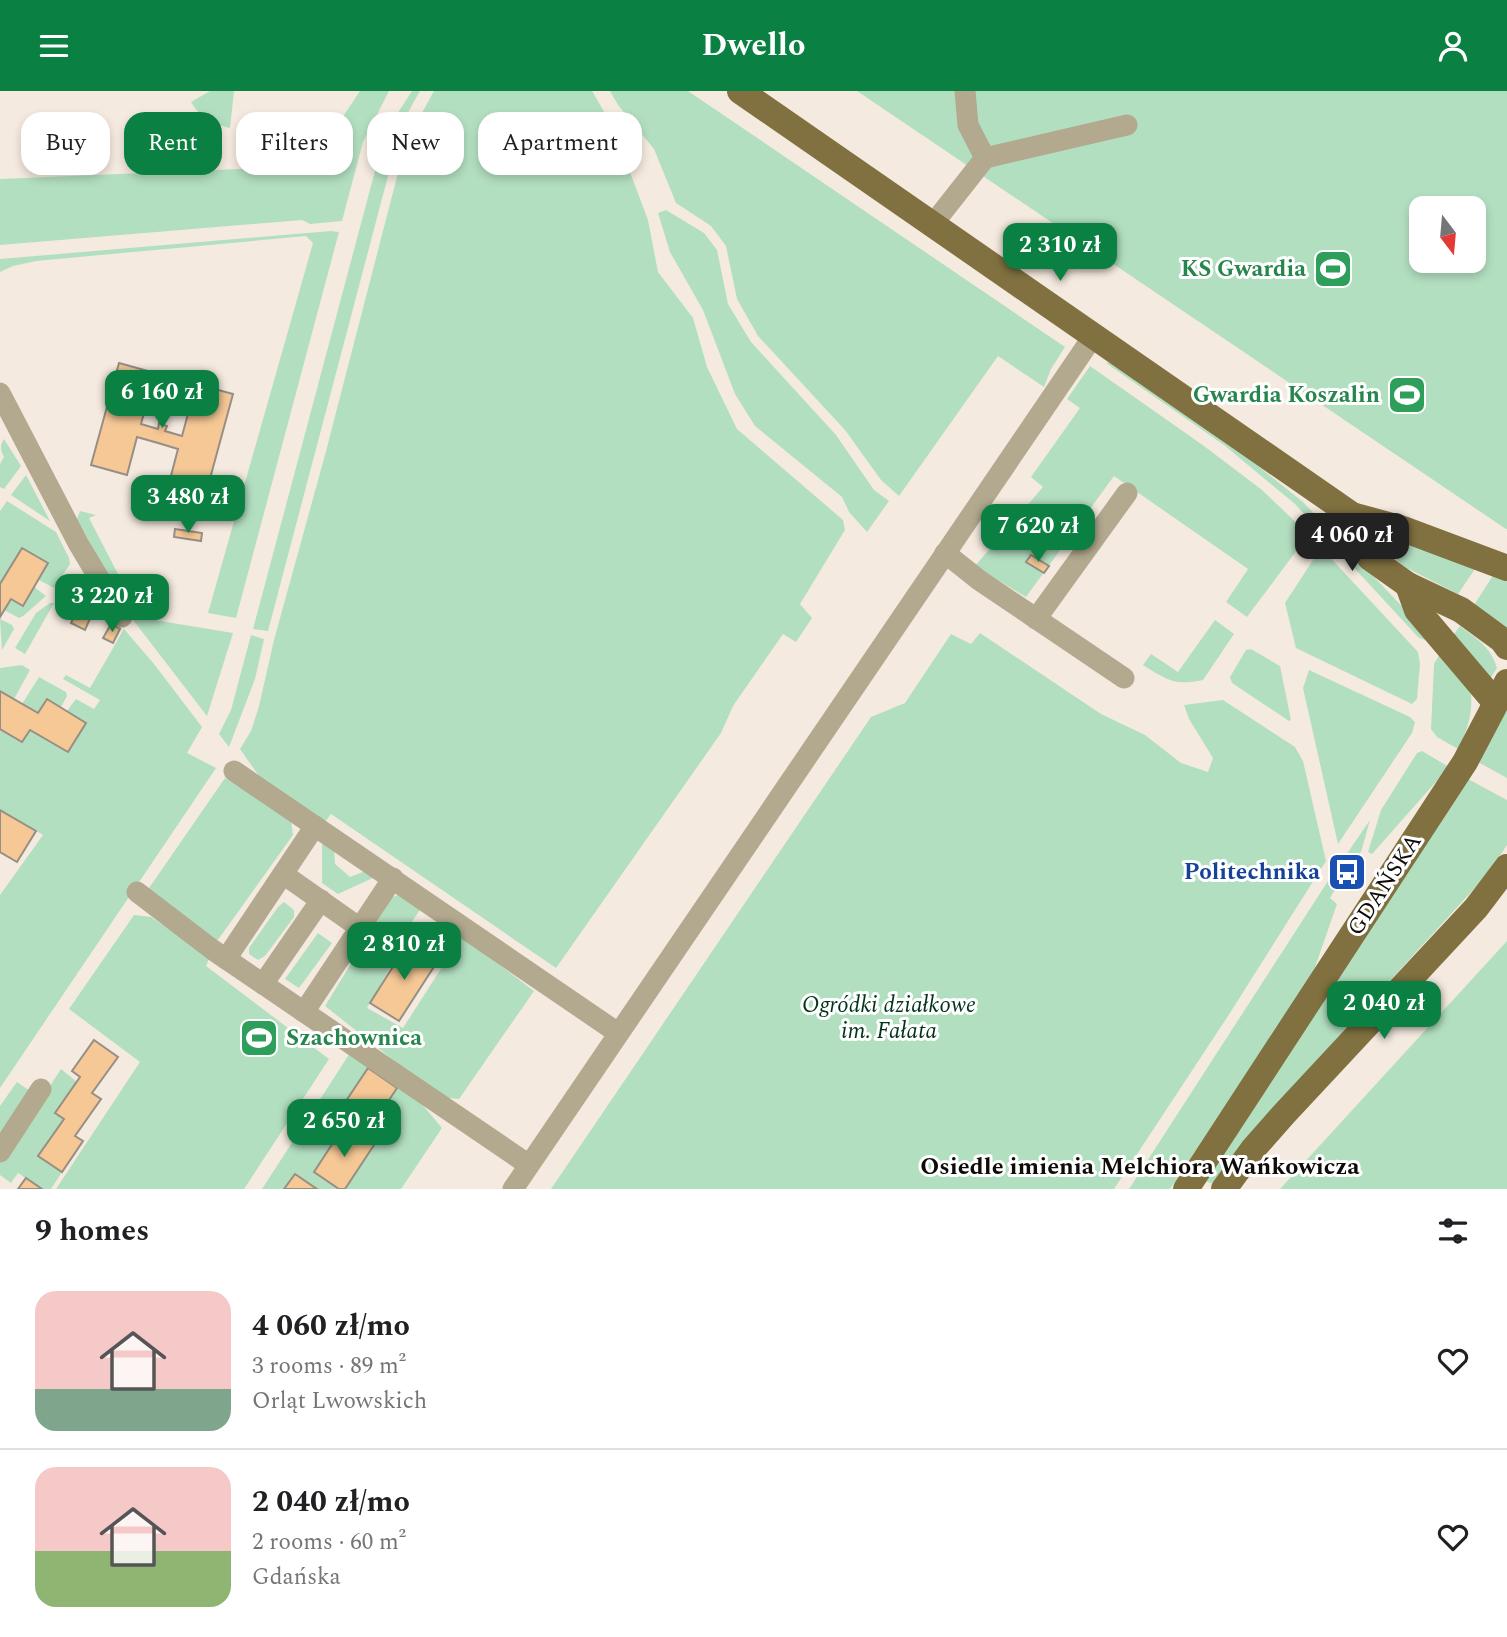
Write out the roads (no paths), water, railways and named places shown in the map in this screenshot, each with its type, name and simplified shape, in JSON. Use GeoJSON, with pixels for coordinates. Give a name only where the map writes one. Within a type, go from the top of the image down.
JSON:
{"type":"FeatureCollection","features":[{"type":"Feature","properties":{"kind":"main road"},"geometry":{"type":"LineString","coordinates":[[740,91],[1352,515],[1403,529],[1507,568]]}},
{"type":"Feature","properties":{"kind":"main road"},"geometry":{"type":"LineString","coordinates":[[1352,515],[1370,558],[1408,585],[1461,610],[1502,640],[1507,647]]}},
{"type":"Feature","properties":{"kind":"main road"},"geometry":{"type":"LineString","coordinates":[[1408,585],[1417,610],[1501,692]]}},
{"type":"Feature","properties":{"kind":"main road","name":"GDAŃSKA"},"geometry":{"type":"LineString","coordinates":[[1185,1189],[1465,762],[1501,692]]}},
{"type":"Feature","properties":{"kind":"main road"},"geometry":{"type":"LineString","coordinates":[[1224,1189],[1284,1114],[1476,908],[1507,867]]}},
{"type":"Feature","properties":{"kind":"street"},"geometry":{"type":"LineString","coordinates":[[965,91],[968,125],[985,158]]}},
{"type":"Feature","properties":{"kind":"street"},"geometry":{"type":"LineString","coordinates":[[933,224],[985,158],[1127,125]]}},
{"type":"Feature","properties":{"kind":"street"},"geometry":{"type":"LineString","coordinates":[[513,1189],[1094,335]]}},
{"type":"Feature","properties":{"kind":"street"},"geometry":{"type":"LineString","coordinates":[[0,393],[78,543],[122,617]]}},
{"type":"Feature","properties":{"kind":"street"},"geometry":{"type":"LineString","coordinates":[[1037,619],[1127,493]]}},
{"type":"Feature","properties":{"kind":"street"},"geometry":{"type":"LineString","coordinates":[[945,553],[979,580],[1124,678]]}},
{"type":"Feature","properties":{"kind":"street"},"geometry":{"type":"LineString","coordinates":[[234,771],[618,1033]]}},
{"type":"Feature","properties":{"kind":"street"},"geometry":{"type":"LineString","coordinates":[[226,959],[315,826]]}},
{"type":"Feature","properties":{"kind":"street"},"geometry":{"type":"LineString","coordinates":[[283,874],[360,928]]}},
{"type":"Feature","properties":{"kind":"street"},"geometry":{"type":"LineString","coordinates":[[304,1012],[393,878]]}},
{"type":"Feature","properties":{"kind":"street"},"geometry":{"type":"LineString","coordinates":[[137,892],[226,959],[529,1165]]}},
{"type":"Feature","properties":{"kind":"street"},"geometry":{"type":"LineString","coordinates":[[263,984],[321,900]]}},
{"type":"Feature","properties":{"kind":"street"},"geometry":{"type":"LineString","coordinates":[[0,1152],[41,1089]]}},
{"type":"Feature","properties":{"kind":"place","name":"KS Gwardia"},"geometry":{"type":"Point","coordinates":[1333,269]}},
{"type":"Feature","properties":{"kind":"place","name":"Gwardia Koszalin"},"geometry":{"type":"Point","coordinates":[1407,395]}},
{"type":"Feature","properties":{"kind":"place","name":"Politechnika"},"geometry":{"type":"Point","coordinates":[1347,872]}},
{"type":"Feature","properties":{"kind":"place","name":"Szachownica"},"geometry":{"type":"Point","coordinates":[259,1038]}},
{"type":"Feature","properties":{"kind":"district","name":"Osiedle imienia Melchiora Wańkowicza"},"geometry":{"type":"Point","coordinates":[1140,1167]}},
{"type":"Feature","properties":{"kind":"park label","name":"Ogródki działkowe im. Fałata"},"geometry":{"type":"Point","coordinates":[889,1018]}}]}
